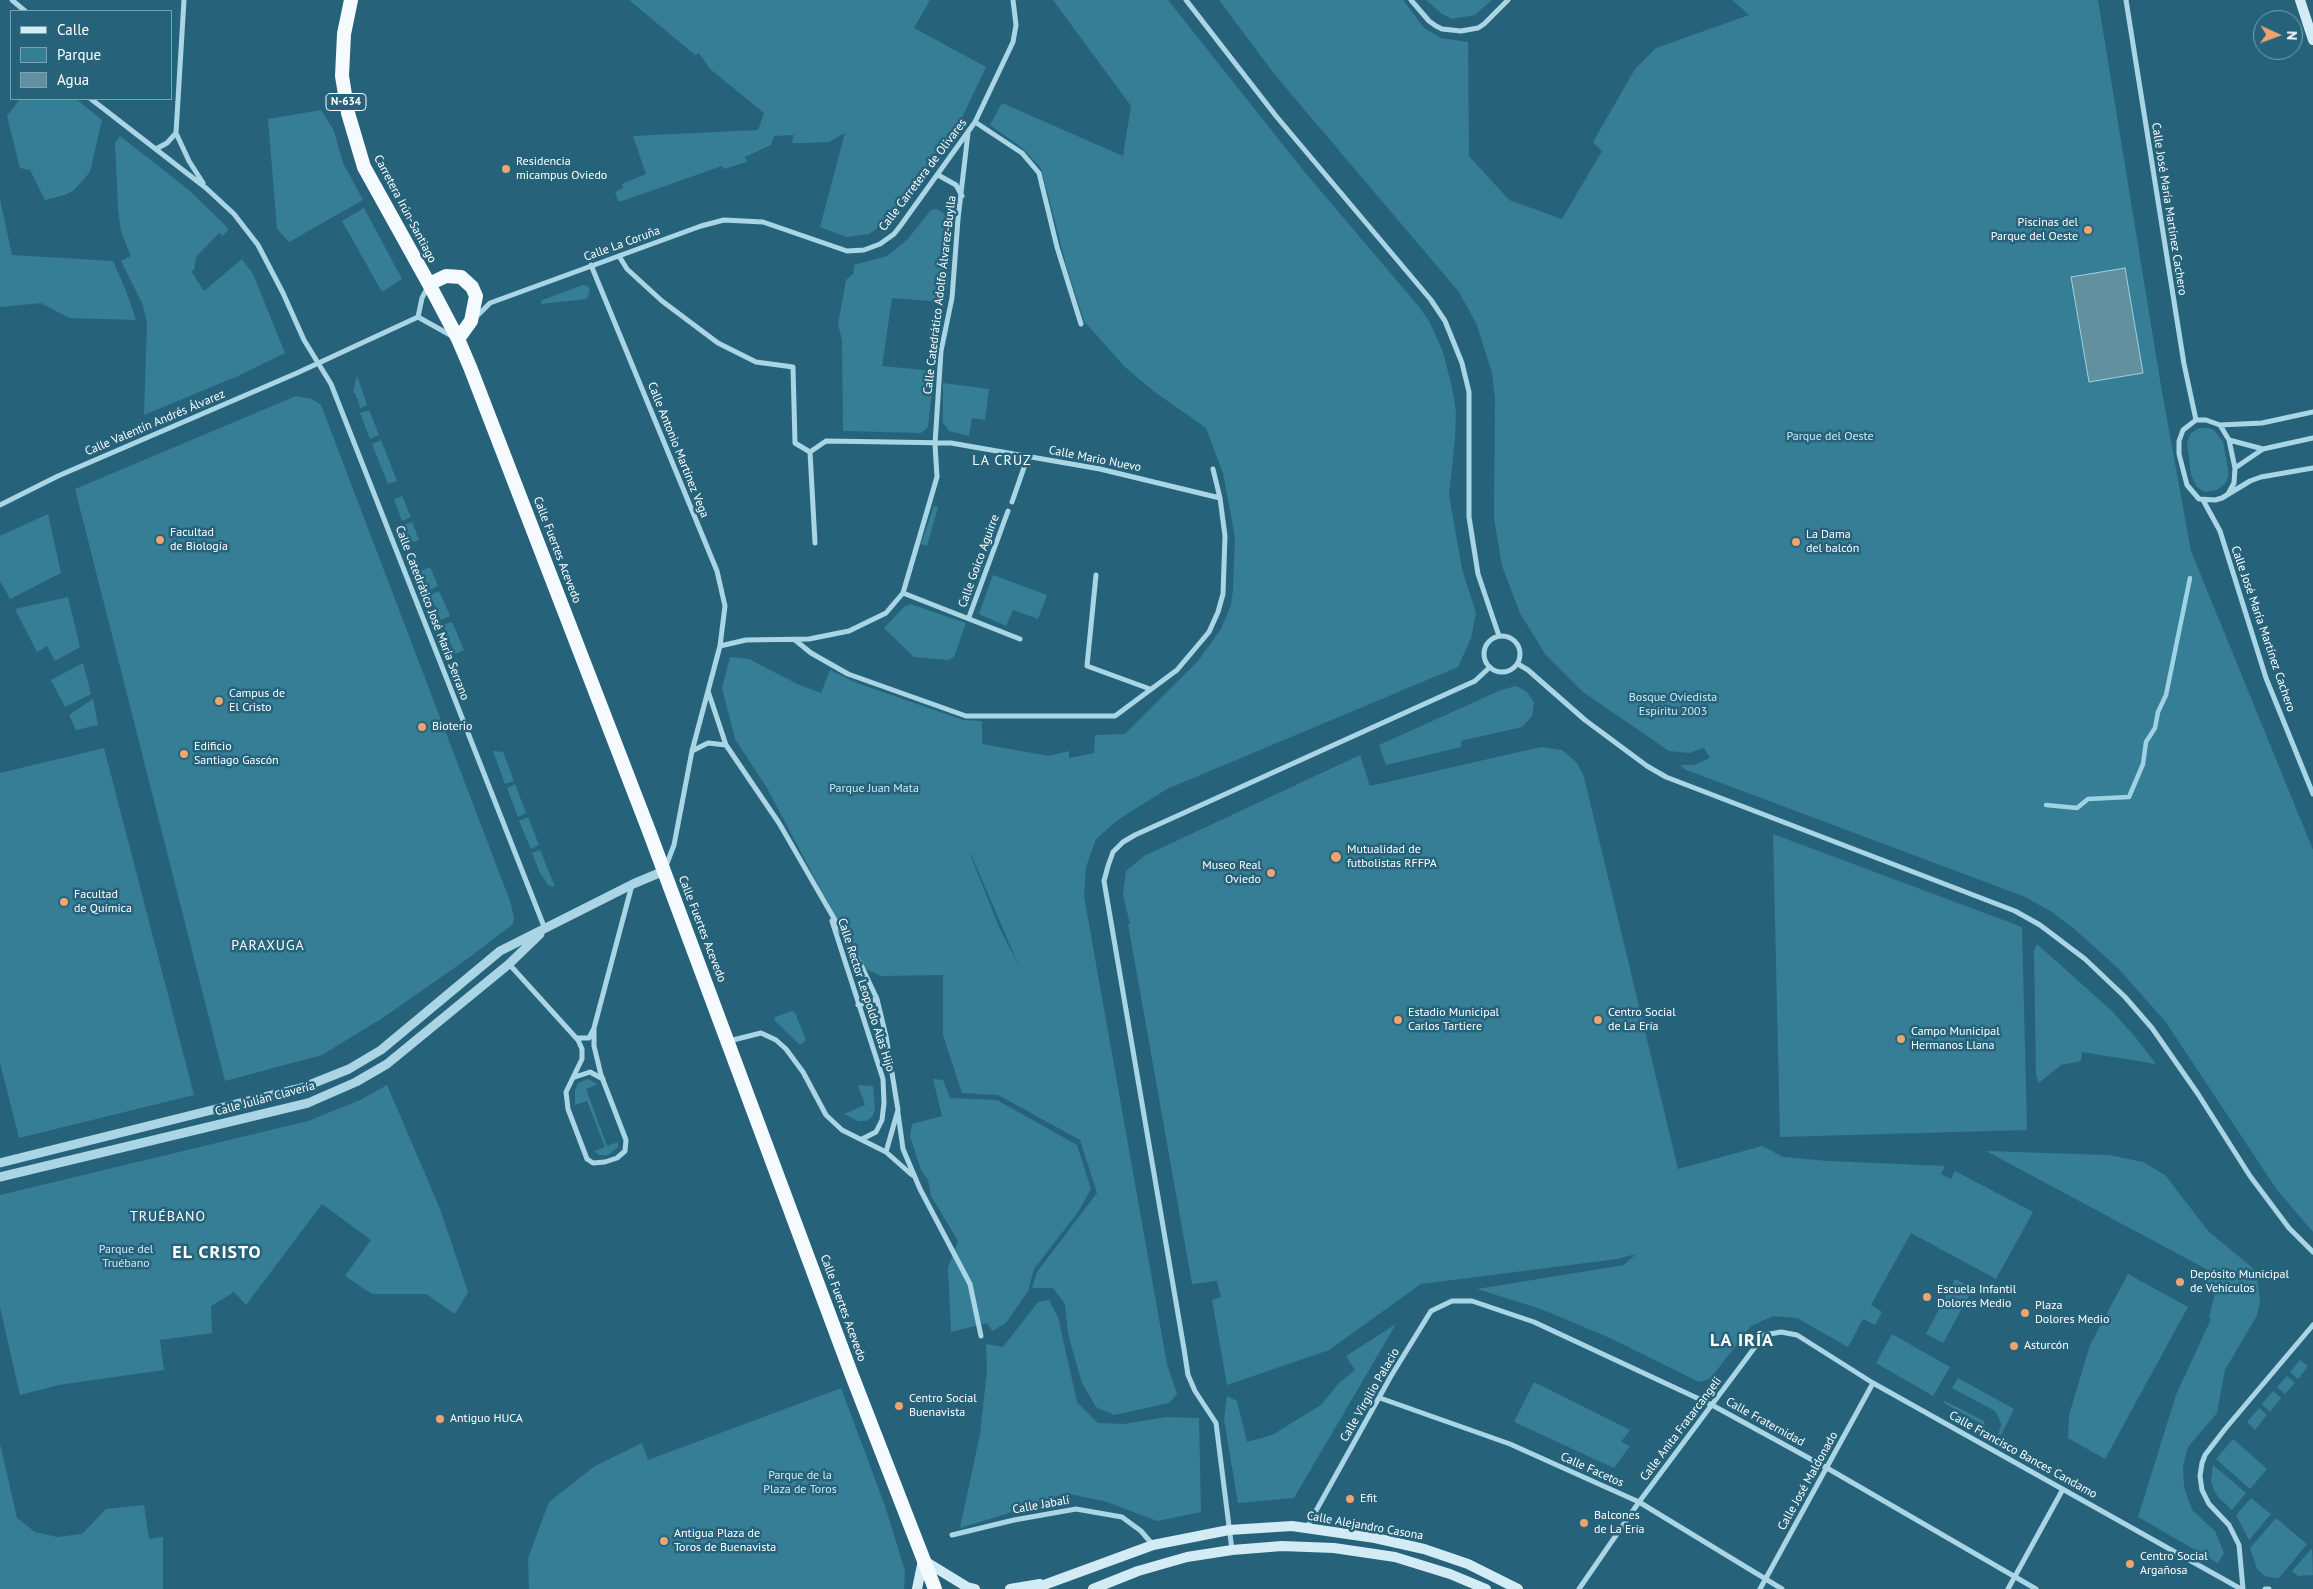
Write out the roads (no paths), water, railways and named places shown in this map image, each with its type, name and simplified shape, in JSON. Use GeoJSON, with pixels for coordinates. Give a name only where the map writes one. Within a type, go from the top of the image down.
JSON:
{"type":"FeatureCollection","features":[{"type":"Feature","properties":{"kind":"highway","name":"Carretera Irún-Santiago"},"geometry":{"type":"LineString","coordinates":[[350,0],[344,34],[342,76],[354,141],[364,167],[429,284]]}},
{"type":"Feature","properties":{"kind":"highway"},"geometry":{"type":"LineString","coordinates":[[429,284],[446,276],[461,277],[472,287],[476,296],[470,321],[458,339]]}},
{"type":"Feature","properties":{"kind":"highway","name":"Calle Fuertes Acevedo"},"geometry":{"type":"LineString","coordinates":[[429,284],[458,339],[729,1041],[844,1354],[935,1589]]}},
{"type":"Feature","properties":{"kind":"main road"},"geometry":{"type":"LineString","coordinates":[[2300,0],[2313,40]]}},
{"type":"Feature","properties":{"kind":"main road","name":"Calle Alejandro Casona"},"geometry":{"type":"LineString","coordinates":[[1033,1589],[1153,1545],[1229,1530],[1282,1526],[1307,1527],[1392,1541],[1424,1549],[1468,1564],[1518,1589]]}},
{"type":"Feature","properties":{"kind":"main road","name":"Calle Alejandro Casona"},"geometry":{"type":"LineString","coordinates":[[1098,1589],[1114,1585],[1163,1563],[1232,1550],[1282,1546],[1362,1551],[1422,1565],[1486,1589]]}},
{"type":"Feature","properties":{"kind":"main road"},"geometry":{"type":"LineString","coordinates":[[917,1589],[923,1560],[967,1587],[975,1589]]}},
{"type":"Feature","properties":{"kind":"main road","name":"Calle Alejandro Casona"},"geometry":{"type":"LineString","coordinates":[[1010,1589],[1046,1583]]}},
{"type":"Feature","properties":{"kind":"main road","name":"Calle Alejandro Casona"},"geometry":{"type":"LineString","coordinates":[[1093,1589],[1114,1585]]}},
{"type":"Feature","properties":{"kind":"street"},"geometry":{"type":"LineString","coordinates":[[12,0],[24,10]]}},
{"type":"Feature","properties":{"kind":"street"},"geometry":{"type":"LineString","coordinates":[[184,0],[176,132],[188,161],[206,188]]}},
{"type":"Feature","properties":{"kind":"street","name":"Calle Carretera de Olivares"},"geometry":{"type":"LineString","coordinates":[[763,222],[848,251],[871,248],[894,234],[975,122],[1013,42],[1016,25],[1013,0]]}},
{"type":"Feature","properties":{"kind":"street"},"geometry":{"type":"LineString","coordinates":[[1186,0],[1276,116],[1431,300],[1445,321],[1462,363],[1469,392],[1469,517],[1478,574],[1499,636]]}},
{"type":"Feature","properties":{"kind":"street"},"geometry":{"type":"LineString","coordinates":[[1411,0],[1429,21],[1436,26],[1442,29],[1461,32],[1484,24],[1508,0]]}},
{"type":"Feature","properties":{"kind":"street","name":"Calle José María Martínez Cachero"},"geometry":{"type":"LineString","coordinates":[[2126,0],[2184,364],[2196,420]]}},
{"type":"Feature","properties":{"kind":"street"},"geometry":{"type":"LineString","coordinates":[[92,100],[206,188]]}},
{"type":"Feature","properties":{"kind":"street"},"geometry":{"type":"LineString","coordinates":[[975,122],[1022,153],[1039,173],[1057,247],[1081,324]]}},
{"type":"Feature","properties":{"kind":"street"},"geometry":{"type":"LineString","coordinates":[[156,149],[167,142],[176,132]]}},
{"type":"Feature","properties":{"kind":"street","name":"Calle Catedrático Adolfo Álvarez-Buylla"},"geometry":{"type":"LineString","coordinates":[[720,646],[746,640],[794,640],[837,634],[868,623],[886,613],[903,593],[937,477],[935,444],[941,351],[952,298],[958,219],[968,133]]}},
{"type":"Feature","properties":{"kind":"street"},"geometry":{"type":"LineString","coordinates":[[938,175],[956,185],[962,196]]}},
{"type":"Feature","properties":{"kind":"street","name":"Calle Catedrático José María Serrano"},"geometry":{"type":"LineString","coordinates":[[206,188],[234,214],[258,245],[283,292],[304,340],[331,384],[545,929]]}},
{"type":"Feature","properties":{"kind":"street","name":"Calle La Coruña"},"geometry":{"type":"LineString","coordinates":[[470,321],[490,303],[712,222],[733,219],[763,222]]}},
{"type":"Feature","properties":{"kind":"street"},"geometry":{"type":"LineString","coordinates":[[619,256],[627,269],[662,301],[718,343],[756,362],[793,367],[795,443],[810,452],[815,543]]}},
{"type":"Feature","properties":{"kind":"street","name":"Calle Antonio Martínez Vega"},"geometry":{"type":"LineString","coordinates":[[591,266],[717,571],[725,606],[720,646]]}},
{"type":"Feature","properties":{"kind":"street"},"geometry":{"type":"LineString","coordinates":[[429,284],[422,298],[418,317],[458,339]]}},
{"type":"Feature","properties":{"kind":"street"},"geometry":{"type":"LineString","coordinates":[[476,296],[490,303]]}},
{"type":"Feature","properties":{"kind":"street","name":"Calle Valentín Andrés Álvarez"},"geometry":{"type":"LineString","coordinates":[[0,505],[58,476],[418,317]]}},
{"type":"Feature","properties":{"kind":"street"},"geometry":{"type":"LineString","coordinates":[[2313,412],[2262,423],[2220,425],[2206,420],[2196,420],[2183,430],[2179,441],[2179,454],[2187,484],[2193,494],[2203,500],[2215,500],[2261,477],[2313,468]]}},
{"type":"Feature","properties":{"kind":"street"},"geometry":{"type":"LineString","coordinates":[[2220,425],[2229,440],[2234,468],[2234,483],[2228,494]]}},
{"type":"Feature","properties":{"kind":"street"},"geometry":{"type":"LineString","coordinates":[[2234,468],[2263,449],[2313,438]]}},
{"type":"Feature","properties":{"kind":"street"},"geometry":{"type":"LineString","coordinates":[[2229,440],[2263,449]]}},
{"type":"Feature","properties":{"kind":"street","name":"Calle Mario Nuevo"},"geometry":{"type":"LineString","coordinates":[[810,452],[826,441],[951,443],[1100,469],[1220,498]]}},
{"type":"Feature","properties":{"kind":"street","name":"Calle Goico Aguirre"},"geometry":{"type":"LineString","coordinates":[[1012,502],[1028,456]]}},
{"type":"Feature","properties":{"kind":"street"},"geometry":{"type":"LineString","coordinates":[[794,640],[811,653],[848,674],[966,716],[1115,716],[1177,670],[1196,650],[1209,632],[1218,612],[1224,594],[1225,536],[1220,498],[1213,469]]}},
{"type":"Feature","properties":{"kind":"street","name":"Calle José María Martínez Cachero"},"geometry":{"type":"LineString","coordinates":[[2203,500],[2220,531],[2266,678],[2313,794]]}},
{"type":"Feature","properties":{"kind":"street","name":"Calle Goico Aguirre"},"geometry":{"type":"LineString","coordinates":[[969,618],[1008,511]]}},
{"type":"Feature","properties":{"kind":"street"},"geometry":{"type":"LineString","coordinates":[[1096,575],[1088,666],[1150,689]]}},
{"type":"Feature","properties":{"kind":"street"},"geometry":{"type":"LineString","coordinates":[[903,593],[1020,639]]}},
{"type":"Feature","properties":{"kind":"street"},"geometry":{"type":"LineString","coordinates":[[1499,636],[1505,636],[1516,641],[1521,653],[1518,664],[1509,671],[1503,672],[1490,668],[1485,660],[1485,648],[1493,638],[1499,636]]}},
{"type":"Feature","properties":{"kind":"street"},"geometry":{"type":"LineString","coordinates":[[664,871],[674,845],[692,751],[720,646]]}},
{"type":"Feature","properties":{"kind":"street"},"geometry":{"type":"LineString","coordinates":[[1518,664],[1528,670],[1585,720],[1647,766],[1666,777],[2008,908],[2040,925],[2085,959],[2125,997],[2152,1028],[2198,1094],[2250,1176],[2289,1228],[2313,1252]]}},
{"type":"Feature","properties":{"kind":"street"},"geometry":{"type":"LineString","coordinates":[[1232,1550],[1216,1423],[1195,1391],[1188,1375],[1104,881],[1108,866],[1113,852],[1123,842],[1135,835],[1475,682],[1490,668]]}},
{"type":"Feature","properties":{"kind":"street","name":"Calle Rector Leopoldo Alas Hijo"},"geometry":{"type":"LineString","coordinates":[[708,690],[726,744],[779,823],[862,967],[877,998],[886,1036],[898,1110],[886,1152]]}},
{"type":"Feature","properties":{"kind":"street"},"geometry":{"type":"LineString","coordinates":[[692,751],[708,743],[726,744]]}},
{"type":"Feature","properties":{"kind":"street","name":"Calle Julián Clavería"},"geometry":{"type":"LineString","coordinates":[[0,1163],[304,1087],[349,1069],[381,1050],[500,951],[633,884],[664,871]]}},
{"type":"Feature","properties":{"kind":"street"},"geometry":{"type":"LineString","coordinates":[[576,1038],[589,1038],[594,1028],[633,884]]}},
{"type":"Feature","properties":{"kind":"street","name":"Calle Rector Leopoldo Alas Hijo"},"geometry":{"type":"LineString","coordinates":[[826,907],[839,941],[880,1070],[884,1103],[882,1120],[876,1132],[862,1139]]}},
{"type":"Feature","properties":{"kind":"street","name":"Calle Julián Clavería"},"geometry":{"type":"LineString","coordinates":[[0,1177],[308,1103],[356,1082],[387,1064],[509,964],[545,929]]}},
{"type":"Feature","properties":{"kind":"street"},"geometry":{"type":"LineString","coordinates":[[509,964],[576,1038],[582,1049],[582,1059],[566,1092],[568,1109],[587,1159],[593,1163],[606,1162],[617,1158],[625,1151],[626,1140],[603,1079],[594,1046],[594,1028]]}},
{"type":"Feature","properties":{"kind":"street"},"geometry":{"type":"LineString","coordinates":[[858,1005],[877,998]]}},
{"type":"Feature","properties":{"kind":"street"},"geometry":{"type":"LineString","coordinates":[[729,1041],[757,1033],[766,1034],[776,1040],[786,1049],[803,1072],[826,1115],[842,1130],[886,1152],[914,1177]]}},
{"type":"Feature","properties":{"kind":"street"},"geometry":{"type":"LineString","coordinates":[[573,1078],[585,1072],[590,1072],[603,1079]]}},
{"type":"Feature","properties":{"kind":"street"},"geometry":{"type":"LineString","coordinates":[[898,1110],[903,1149],[914,1177],[970,1284],[981,1336]]}},
{"type":"Feature","properties":{"kind":"street","name":"Calle Virgilio Palacio"},"geometry":{"type":"LineString","coordinates":[[1307,1527],[1431,1312],[1452,1301],[1472,1301]]}},
{"type":"Feature","properties":{"kind":"street","name":"Calle Fraternidad"},"geometry":{"type":"LineString","coordinates":[[1472,1301],[1534,1322],[1712,1404],[2036,1589]]}},
{"type":"Feature","properties":{"kind":"street"},"geometry":{"type":"LineString","coordinates":[[2242,1589],[2238,1545],[2229,1525],[2205,1497],[2201,1483],[2202,1463],[2205,1455],[2225,1429],[2313,1325]]}},
{"type":"Feature","properties":{"kind":"street","name":"Calle Anita Fratarcangeli"},"geometry":{"type":"LineString","coordinates":[[1579,1589],[1639,1502],[1764,1335],[1781,1332],[1797,1335]]}},
{"type":"Feature","properties":{"kind":"street","name":"Calle Francisco Bances Candamo"},"geometry":{"type":"LineString","coordinates":[[1797,1335],[1873,1383],[2242,1589]]}},
{"type":"Feature","properties":{"kind":"street","name":"Calle José Maldonado"},"geometry":{"type":"LineString","coordinates":[[1760,1589],[1873,1383]]}},
{"type":"Feature","properties":{"kind":"street","name":"Calle Facetos"},"geometry":{"type":"LineString","coordinates":[[1380,1398],[1510,1444],[1639,1502],[1782,1589]]}},
{"type":"Feature","properties":{"kind":"street"},"geometry":{"type":"LineString","coordinates":[[2008,1589],[2063,1489]]}},
{"type":"Feature","properties":{"kind":"street","name":"Calle Jabalí"},"geometry":{"type":"LineString","coordinates":[[952,1535],[1014,1520],[1076,1509],[1122,1517],[1141,1531],[1153,1545]]}},
{"type":"Feature","properties":{"kind":"water"},"geometry":{"type":"Polygon","coordinates":[[[2125,268],[2143,373],[2089,382],[2071,277],[2125,268]]]}},
{"type":"Feature","properties":{"kind":"waterway"},"geometry":{"type":"LineString","coordinates":[[2046,805],[2077,808],[2088,799],[2129,797],[2143,764],[2146,742],[2155,728],[2158,712],[2166,695],[2190,578]]}},
{"type":"Feature","properties":{"kind":"place","name":"Residencia micampus Oviedo"},"geometry":{"type":"Point","coordinates":[506,169]}},
{"type":"Feature","properties":{"kind":"place","name":"Piscinas del Parque del Oeste"},"geometry":{"type":"Point","coordinates":[2088,230]}},
{"type":"Feature","properties":{"kind":"place","name":"Facultad de Biología"},"geometry":{"type":"Point","coordinates":[160,540]}},
{"type":"Feature","properties":{"kind":"place","name":"La Dama del balcón"},"geometry":{"type":"Point","coordinates":[1796,542]}},
{"type":"Feature","properties":{"kind":"place","name":"Campus de El Cristo"},"geometry":{"type":"Point","coordinates":[219,701]}},
{"type":"Feature","properties":{"kind":"place","name":"Bioterio"},"geometry":{"type":"Point","coordinates":[422,727]}},
{"type":"Feature","properties":{"kind":"place","name":"Edificio Santiago Gascón"},"geometry":{"type":"Point","coordinates":[184,754]}},
{"type":"Feature","properties":{"kind":"place","name":"Mutualidad de futbolistas RFFPA"},"geometry":{"type":"Point","coordinates":[1336,857]}},
{"type":"Feature","properties":{"kind":"place","name":"Museo Real Oviedo"},"geometry":{"type":"Point","coordinates":[1271,873]}},
{"type":"Feature","properties":{"kind":"place","name":"Facultad de Química"},"geometry":{"type":"Point","coordinates":[64,902]}},
{"type":"Feature","properties":{"kind":"place","name":"Estadio Municipal Carlos Tartiere"},"geometry":{"type":"Point","coordinates":[1398,1020]}},
{"type":"Feature","properties":{"kind":"place","name":"Centro Social de La Ería"},"geometry":{"type":"Point","coordinates":[1598,1020]}},
{"type":"Feature","properties":{"kind":"place","name":"Campo Municipal Hermanos Llana"},"geometry":{"type":"Point","coordinates":[1901,1039]}},
{"type":"Feature","properties":{"kind":"place","name":"Depósito Municipal de Vehículos"},"geometry":{"type":"Point","coordinates":[2180,1282]}},
{"type":"Feature","properties":{"kind":"place","name":"Escuela Infantil Dolores Medio"},"geometry":{"type":"Point","coordinates":[1927,1297]}},
{"type":"Feature","properties":{"kind":"place","name":"Plaza Dolores Medio"},"geometry":{"type":"Point","coordinates":[2025,1313]}},
{"type":"Feature","properties":{"kind":"place","name":"Asturcón"},"geometry":{"type":"Point","coordinates":[2014,1346]}},
{"type":"Feature","properties":{"kind":"place","name":"Centro Social Buenavista"},"geometry":{"type":"Point","coordinates":[899,1406]}},
{"type":"Feature","properties":{"kind":"place","name":"Antiguo HUCA"},"geometry":{"type":"Point","coordinates":[440,1419]}},
{"type":"Feature","properties":{"kind":"place","name":"Efit"},"geometry":{"type":"Point","coordinates":[1350,1499]}},
{"type":"Feature","properties":{"kind":"place","name":"Balcones de La Ería"},"geometry":{"type":"Point","coordinates":[1584,1523]}},
{"type":"Feature","properties":{"kind":"place","name":"Antigua Plaza de Toros de Buenavista"},"geometry":{"type":"Point","coordinates":[664,1541]}},
{"type":"Feature","properties":{"kind":"place","name":"Centro Social Argañosa"},"geometry":{"type":"Point","coordinates":[2130,1564]}},
{"type":"Feature","properties":{"kind":"district","name":"LA CRUZ"},"geometry":{"type":"Point","coordinates":[1002,461]}},
{"type":"Feature","properties":{"kind":"district","name":"PARAXUGA"},"geometry":{"type":"Point","coordinates":[268,946]}},
{"type":"Feature","properties":{"kind":"district","name":"TRUÉBANO"},"geometry":{"type":"Point","coordinates":[168,1217]}},
{"type":"Feature","properties":{"kind":"district","name":"EL CRISTO"},"geometry":{"type":"Point","coordinates":[217,1253]}},
{"type":"Feature","properties":{"kind":"district","name":"LA IRÍA"},"geometry":{"type":"Point","coordinates":[1742,1341]}},
{"type":"Feature","properties":{"kind":"park label","name":"Parque del Oeste"},"geometry":{"type":"Point","coordinates":[1830,437]}},
{"type":"Feature","properties":{"kind":"park label","name":"Bosque Oviedista Espíritu 2003"},"geometry":{"type":"Point","coordinates":[1673,705]}},
{"type":"Feature","properties":{"kind":"park label","name":"Parque Juan Mata"},"geometry":{"type":"Point","coordinates":[874,789]}},
{"type":"Feature","properties":{"kind":"park label","name":"Parque del Truébano"},"geometry":{"type":"Point","coordinates":[126,1257]}},
{"type":"Feature","properties":{"kind":"park label","name":"Parque de la Plaza de Toros"},"geometry":{"type":"Point","coordinates":[800,1483]}}]}
